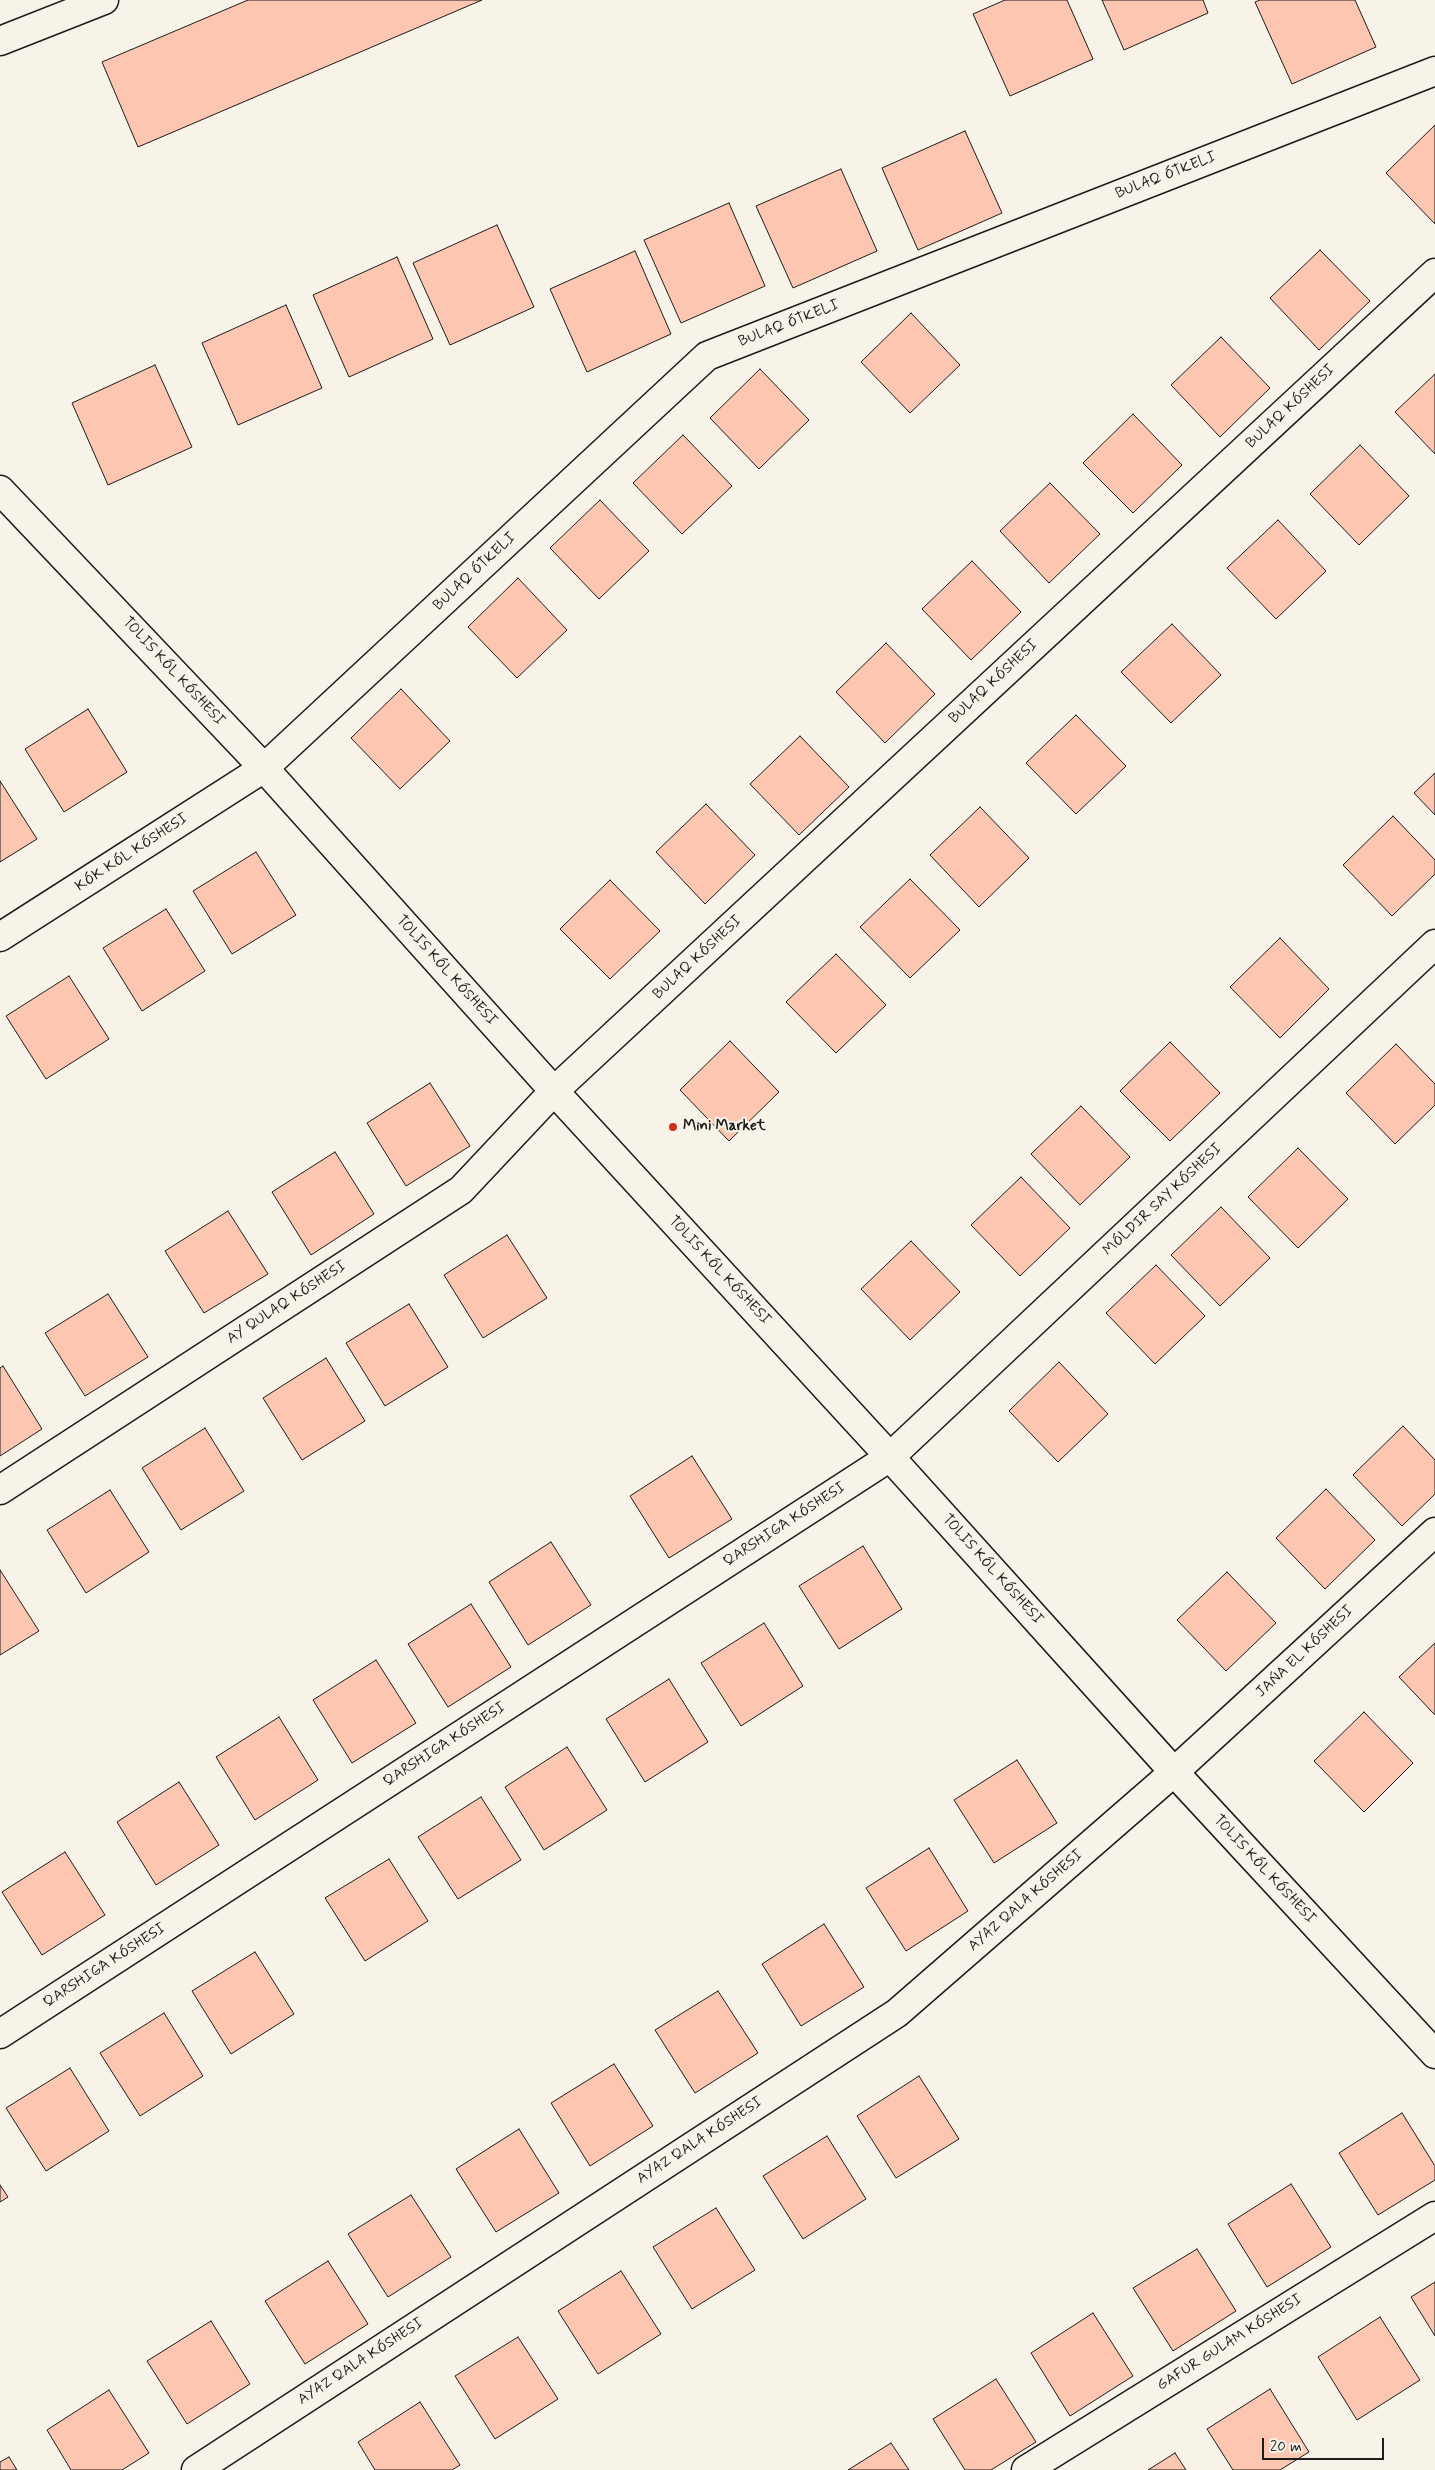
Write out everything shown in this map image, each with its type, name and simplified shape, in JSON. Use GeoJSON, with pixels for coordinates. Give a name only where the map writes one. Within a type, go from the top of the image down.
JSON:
{"type":"FeatureCollection","features":[{"type":"Feature","properties":{"kind":"street"},"geometry":{"type":"LineString","coordinates":[[0,41],[89,3]]}},
{"type":"Feature","properties":{"kind":"street","name":"BULAQ ÓTKELI"},"geometry":{"type":"LineString","coordinates":[[264,768],[707,356],[1435,71]]}},
{"type":"Feature","properties":{"kind":"street","name":"BULAQ KÓSHESI"},"geometry":{"type":"LineString","coordinates":[[554,1091],[1435,273]]}},
{"type":"Feature","properties":{"kind":"street"},"geometry":{"type":"LineString","coordinates":[[0,490],[264,768],[554,1091],[890,1457],[1174,1772],[1435,2054]]}},
{"type":"Feature","properties":{"kind":"street","name":"KÓK KÓL KÓSHESI"},"geometry":{"type":"LineString","coordinates":[[0,937],[264,768]]}},
{"type":"Feature","properties":{"kind":"street","name":"MÓLDIR SAY KÓSHESI"},"geometry":{"type":"LineString","coordinates":[[0,2034],[890,1457],[1435,944]]}},
{"type":"Feature","properties":{"kind":"street","name":"AY QULAQ KÓSHESI"},"geometry":{"type":"LineString","coordinates":[[0,1490],[461,1190],[554,1091]]}},
{"type":"Feature","properties":{"kind":"street","name":"JAŃA EL KÓSHESI"},"geometry":{"type":"LineString","coordinates":[[1174,1772],[1435,1532]]}},
{"type":"Feature","properties":{"kind":"street","name":"AYAZ QALA KÓSHESI"},"geometry":{"type":"LineString","coordinates":[[196,2470],[897,2013],[1174,1772]]}},
{"type":"Feature","properties":{"kind":"street","name":"GAFUR GULAM KÓSHESI"},"geometry":{"type":"LineString","coordinates":[[1026,2470],[1435,2216]]}},
{"type":"Feature","properties":{"kind":"building"},"geometry":{"type":"Polygon","coordinates":[[[248,0],[482,0],[138,147],[102,62],[248,0]]]}},
{"type":"Feature","properties":{"kind":"building"},"geometry":{"type":"Polygon","coordinates":[[[1005,0],[1067,0],[1093,59],[1010,96],[973,14],[1005,0]]]}},
{"type":"Feature","properties":{"kind":"building"},"geometry":{"type":"Polygon","coordinates":[[[1102,0],[1203,0],[1208,13],[1124,50],[1102,0]]]}},
{"type":"Feature","properties":{"kind":"building"},"geometry":{"type":"Polygon","coordinates":[[[1260,0],[1355,0],[1376,47],[1292,84],[1255,2],[1260,0]]]}},
{"type":"Feature","properties":{"kind":"building"},"geometry":{"type":"Polygon","coordinates":[[[1435,125],[1435,224],[1386,173],[1435,125]]]}},
{"type":"Feature","properties":{"kind":"building"},"geometry":{"type":"Polygon","coordinates":[[[965,131],[1002,213],[918,250],[882,168],[965,131]]]}},
{"type":"Feature","properties":{"kind":"building"},"geometry":{"type":"Polygon","coordinates":[[[841,169],[877,251],[793,288],[756,206],[841,169]]]}},
{"type":"Feature","properties":{"kind":"building"},"geometry":{"type":"Polygon","coordinates":[[[729,203],[765,286],[681,323],[644,240],[729,203]]]}},
{"type":"Feature","properties":{"kind":"building"},"geometry":{"type":"Polygon","coordinates":[[[497,225],[534,307],[450,345],[413,263],[497,225]]]}},
{"type":"Feature","properties":{"kind":"building"},"geometry":{"type":"Polygon","coordinates":[[[1320,250],[1370,301],[1319,350],[1270,298],[1320,250]]]}},
{"type":"Feature","properties":{"kind":"building"},"geometry":{"type":"Polygon","coordinates":[[[635,251],[671,334],[587,372],[550,289],[635,251]]]}},
{"type":"Feature","properties":{"kind":"building"},"geometry":{"type":"Polygon","coordinates":[[[397,257],[433,339],[349,377],[313,295],[397,257]]]}},
{"type":"Feature","properties":{"kind":"building"},"geometry":{"type":"Polygon","coordinates":[[[286,305],[322,388],[238,425],[202,343],[286,305]]]}},
{"type":"Feature","properties":{"kind":"building"},"geometry":{"type":"Polygon","coordinates":[[[911,313],[960,365],[910,413],[861,362],[911,313]]]}},
{"type":"Feature","properties":{"kind":"building"},"geometry":{"type":"Polygon","coordinates":[[[1221,337],[1270,388],[1220,437],[1171,385],[1221,337]]]}},
{"type":"Feature","properties":{"kind":"building"},"geometry":{"type":"Polygon","coordinates":[[[155,365],[192,447],[108,485],[72,403],[155,365]]]}},
{"type":"Feature","properties":{"kind":"building"},"geometry":{"type":"Polygon","coordinates":[[[760,369],[809,420],[759,469],[710,418],[760,369]]]}},
{"type":"Feature","properties":{"kind":"building"},"geometry":{"type":"Polygon","coordinates":[[[1435,374],[1435,454],[1395,412],[1435,374]]]}},
{"type":"Feature","properties":{"kind":"building"},"geometry":{"type":"Polygon","coordinates":[[[1133,414],[1182,465],[1133,513],[1083,463],[1133,414]]]}},
{"type":"Feature","properties":{"kind":"building"},"geometry":{"type":"Polygon","coordinates":[[[683,435],[732,486],[682,534],[633,483],[683,435]]]}},
{"type":"Feature","properties":{"kind":"building"},"geometry":{"type":"Polygon","coordinates":[[[1360,445],[1409,496],[1359,545],[1310,494],[1360,445]]]}},
{"type":"Feature","properties":{"kind":"building"},"geometry":{"type":"Polygon","coordinates":[[[1050,483],[1100,534],[1049,583],[1000,531],[1050,483]]]}},
{"type":"Feature","properties":{"kind":"building"},"geometry":{"type":"Polygon","coordinates":[[[600,500],[649,551],[599,599],[550,548],[600,500]]]}},
{"type":"Feature","properties":{"kind":"building"},"geometry":{"type":"Polygon","coordinates":[[[1278,520],[1326,571],[1276,619],[1227,568],[1278,520]]]}},
{"type":"Feature","properties":{"kind":"building"},"geometry":{"type":"Polygon","coordinates":[[[972,561],[1021,612],[971,660],[922,609],[972,561]]]}},
{"type":"Feature","properties":{"kind":"building"},"geometry":{"type":"Polygon","coordinates":[[[518,578],[567,630],[517,678],[468,627],[518,578]]]}},
{"type":"Feature","properties":{"kind":"building"},"geometry":{"type":"Polygon","coordinates":[[[1172,624],[1221,675],[1171,723],[1121,672],[1172,624]]]}},
{"type":"Feature","properties":{"kind":"building"},"geometry":{"type":"Polygon","coordinates":[[[886,643],[935,694],[885,743],[836,692],[886,643]]]}},
{"type":"Feature","properties":{"kind":"building"},"geometry":{"type":"Polygon","coordinates":[[[401,689],[450,741],[400,789],[351,738],[401,689]]]}},
{"type":"Feature","properties":{"kind":"building"},"geometry":{"type":"Polygon","coordinates":[[[88,709],[127,772],[64,812],[25,749],[88,709]]]}},
{"type":"Feature","properties":{"kind":"building"},"geometry":{"type":"Polygon","coordinates":[[[1076,715],[1126,766],[1076,814],[1026,763],[1076,715]]]}},
{"type":"Feature","properties":{"kind":"building"},"geometry":{"type":"Polygon","coordinates":[[[800,736],[849,787],[799,835],[750,784],[800,736]]]}},
{"type":"Feature","properties":{"kind":"building"},"geometry":{"type":"Polygon","coordinates":[[[1435,773],[1435,815],[1414,793],[1435,773]]]}},
{"type":"Feature","properties":{"kind":"building"},"geometry":{"type":"Polygon","coordinates":[[[0,781],[37,839],[0,862],[0,781]]]}},
{"type":"Feature","properties":{"kind":"building"},"geometry":{"type":"Polygon","coordinates":[[[706,804],[755,855],[705,904],[656,852],[706,804]]]}},
{"type":"Feature","properties":{"kind":"building"},"geometry":{"type":"Polygon","coordinates":[[[980,807],[1029,858],[979,907],[930,855],[980,807]]]}},
{"type":"Feature","properties":{"kind":"building"},"geometry":{"type":"Polygon","coordinates":[[[1393,816],[1435,860],[1435,874],[1392,916],[1343,865],[1393,816]]]}},
{"type":"Feature","properties":{"kind":"building"},"geometry":{"type":"Polygon","coordinates":[[[256,852],[296,915],[232,954],[193,891],[256,852]]]}},
{"type":"Feature","properties":{"kind":"building"},"geometry":{"type":"Polygon","coordinates":[[[910,879],[960,930],[910,978],[860,927],[910,879]]]}},
{"type":"Feature","properties":{"kind":"building"},"geometry":{"type":"Polygon","coordinates":[[[610,880],[660,931],[610,979],[560,929],[610,880]]]}},
{"type":"Feature","properties":{"kind":"building"},"geometry":{"type":"Polygon","coordinates":[[[166,909],[205,971],[142,1011],[103,948],[166,909]]]}},
{"type":"Feature","properties":{"kind":"building"},"geometry":{"type":"Polygon","coordinates":[[[1280,938],[1329,989],[1280,1038],[1230,987],[1280,938]]]}},
{"type":"Feature","properties":{"kind":"building"},"geometry":{"type":"Polygon","coordinates":[[[836,954],[886,1005],[836,1053],[786,1002],[836,954]]]}},
{"type":"Feature","properties":{"kind":"building"},"geometry":{"type":"Polygon","coordinates":[[[69,976],[109,1039],[46,1079],[6,1016],[69,976]]]}},
{"type":"Feature","properties":{"kind":"building"},"geometry":{"type":"Polygon","coordinates":[[[730,1041],[779,1092],[729,1141],[680,1090],[730,1041]]]}},
{"type":"Feature","properties":{"kind":"building"},"geometry":{"type":"Polygon","coordinates":[[[1170,1042],[1220,1093],[1170,1141],[1120,1091],[1170,1042]]]}},
{"type":"Feature","properties":{"kind":"building"},"geometry":{"type":"Polygon","coordinates":[[[1396,1044],[1435,1084],[1435,1105],[1395,1144],[1346,1093],[1396,1044]]]}},
{"type":"Feature","properties":{"kind":"building"},"geometry":{"type":"Polygon","coordinates":[[[430,1083],[470,1146],[406,1186],[367,1123],[430,1083]]]}},
{"type":"Feature","properties":{"kind":"building"},"geometry":{"type":"Polygon","coordinates":[[[1081,1106],[1130,1157],[1080,1205],[1031,1154],[1081,1106]]]}},
{"type":"Feature","properties":{"kind":"building"},"geometry":{"type":"Polygon","coordinates":[[[1298,1148],[1348,1199],[1298,1248],[1248,1197],[1298,1148]]]}},
{"type":"Feature","properties":{"kind":"building"},"geometry":{"type":"Polygon","coordinates":[[[335,1152],[374,1214],[311,1255],[272,1192],[335,1152]]]}},
{"type":"Feature","properties":{"kind":"building"},"geometry":{"type":"Polygon","coordinates":[[[1021,1177],[1070,1228],[1020,1276],[971,1225],[1021,1177]]]}},
{"type":"Feature","properties":{"kind":"building"},"geometry":{"type":"Polygon","coordinates":[[[1221,1207],[1270,1258],[1220,1306],[1171,1255],[1221,1207]]]}},
{"type":"Feature","properties":{"kind":"building"},"geometry":{"type":"Polygon","coordinates":[[[228,1211],[268,1274],[204,1313],[165,1251],[228,1211]]]}},
{"type":"Feature","properties":{"kind":"building"},"geometry":{"type":"Polygon","coordinates":[[[507,1235],[547,1298],[483,1338],[444,1275],[507,1235]]]}},
{"type":"Feature","properties":{"kind":"building"},"geometry":{"type":"Polygon","coordinates":[[[911,1241],[960,1292],[910,1340],[861,1289],[911,1241]]]}},
{"type":"Feature","properties":{"kind":"building"},"geometry":{"type":"Polygon","coordinates":[[[1156,1265],[1205,1316],[1155,1364],[1106,1313],[1156,1265]]]}},
{"type":"Feature","properties":{"kind":"building"},"geometry":{"type":"Polygon","coordinates":[[[108,1294],[148,1357],[85,1396],[45,1333],[108,1294]]]}},
{"type":"Feature","properties":{"kind":"building"},"geometry":{"type":"Polygon","coordinates":[[[409,1304],[448,1367],[385,1406],[346,1343],[409,1304]]]}},
{"type":"Feature","properties":{"kind":"building"},"geometry":{"type":"Polygon","coordinates":[[[326,1358],[365,1421],[302,1460],[263,1398],[326,1358]]]}},
{"type":"Feature","properties":{"kind":"building"},"geometry":{"type":"Polygon","coordinates":[[[1059,1362],[1108,1414],[1058,1462],[1009,1411],[1059,1362]]]}},
{"type":"Feature","properties":{"kind":"building"},"geometry":{"type":"Polygon","coordinates":[[[3,1366],[42,1429],[0,1456],[0,1368],[3,1366]]]}},
{"type":"Feature","properties":{"kind":"building"},"geometry":{"type":"Polygon","coordinates":[[[1403,1426],[1435,1460],[1435,1494],[1402,1526],[1353,1475],[1403,1426]]]}},
{"type":"Feature","properties":{"kind":"building"},"geometry":{"type":"Polygon","coordinates":[[[205,1428],[244,1491],[181,1530],[142,1468],[205,1428]]]}},
{"type":"Feature","properties":{"kind":"building"},"geometry":{"type":"Polygon","coordinates":[[[692,1456],[732,1519],[669,1558],[630,1496],[692,1456]]]}},
{"type":"Feature","properties":{"kind":"building"},"geometry":{"type":"Polygon","coordinates":[[[1326,1489],[1375,1540],[1325,1589],[1276,1538],[1326,1489]]]}},
{"type":"Feature","properties":{"kind":"building"},"geometry":{"type":"Polygon","coordinates":[[[110,1490],[149,1552],[86,1593],[47,1530],[110,1490]]]}},
{"type":"Feature","properties":{"kind":"building"},"geometry":{"type":"Polygon","coordinates":[[[551,1542],[591,1605],[528,1645],[489,1582],[551,1542]]]}},
{"type":"Feature","properties":{"kind":"building"},"geometry":{"type":"Polygon","coordinates":[[[863,1546],[902,1609],[839,1649],[799,1586],[863,1546]]]}},
{"type":"Feature","properties":{"kind":"building"},"geometry":{"type":"Polygon","coordinates":[[[0,1570],[39,1631],[0,1655],[0,1570]]]}},
{"type":"Feature","properties":{"kind":"building"},"geometry":{"type":"Polygon","coordinates":[[[1227,1572],[1276,1623],[1226,1671],[1177,1620],[1227,1572]]]}},
{"type":"Feature","properties":{"kind":"building"},"geometry":{"type":"Polygon","coordinates":[[[471,1604],[511,1667],[448,1707],[408,1644],[471,1604]]]}},
{"type":"Feature","properties":{"kind":"building"},"geometry":{"type":"Polygon","coordinates":[[[764,1623],[803,1686],[741,1726],[701,1663],[764,1623]]]}},
{"type":"Feature","properties":{"kind":"building"},"geometry":{"type":"Polygon","coordinates":[[[1435,1643],[1435,1715],[1399,1677],[1435,1643]]]}},
{"type":"Feature","properties":{"kind":"building"},"geometry":{"type":"Polygon","coordinates":[[[376,1660],[416,1723],[352,1763],[313,1700],[376,1660]]]}},
{"type":"Feature","properties":{"kind":"building"},"geometry":{"type":"Polygon","coordinates":[[[669,1679],[708,1742],[645,1782],[606,1719],[669,1679]]]}},
{"type":"Feature","properties":{"kind":"building"},"geometry":{"type":"Polygon","coordinates":[[[1364,1712],[1413,1763],[1364,1812],[1314,1761],[1364,1712]]]}},
{"type":"Feature","properties":{"kind":"building"},"geometry":{"type":"Polygon","coordinates":[[[279,1717],[318,1780],[255,1820],[216,1757],[279,1717]]]}},
{"type":"Feature","properties":{"kind":"building"},"geometry":{"type":"Polygon","coordinates":[[[567,1747],[607,1810],[544,1850],[505,1787],[567,1747]]]}},
{"type":"Feature","properties":{"kind":"building"},"geometry":{"type":"Polygon","coordinates":[[[1017,1760],[1057,1823],[994,1863],[954,1800],[1017,1760]]]}},
{"type":"Feature","properties":{"kind":"building"},"geometry":{"type":"Polygon","coordinates":[[[179,1782],[219,1845],[156,1885],[117,1822],[179,1782]]]}},
{"type":"Feature","properties":{"kind":"building"},"geometry":{"type":"Polygon","coordinates":[[[481,1797],[521,1860],[458,1899],[418,1837],[481,1797]]]}},
{"type":"Feature","properties":{"kind":"building"},"geometry":{"type":"Polygon","coordinates":[[[929,1848],[968,1911],[906,1951],[866,1888],[929,1848]]]}},
{"type":"Feature","properties":{"kind":"building"},"geometry":{"type":"Polygon","coordinates":[[[65,1852],[105,1915],[42,1955],[2,1892],[65,1852]]]}},
{"type":"Feature","properties":{"kind":"building"},"geometry":{"type":"Polygon","coordinates":[[[389,1859],[428,1921],[365,1961],[325,1898],[389,1859]]]}},
{"type":"Feature","properties":{"kind":"building"},"geometry":{"type":"Polygon","coordinates":[[[824,1924],[864,1987],[801,2026],[762,1964],[824,1924]]]}},
{"type":"Feature","properties":{"kind":"building"},"geometry":{"type":"Polygon","coordinates":[[[255,1952],[294,2014],[231,2054],[192,1991],[255,1952]]]}},
{"type":"Feature","properties":{"kind":"building"},"geometry":{"type":"Polygon","coordinates":[[[718,1991],[758,2053],[695,2093],[655,2030],[718,1991]]]}},
{"type":"Feature","properties":{"kind":"building"},"geometry":{"type":"Polygon","coordinates":[[[164,2013],[203,2076],[140,2116],[100,2053],[164,2013]]]}},
{"type":"Feature","properties":{"kind":"building"},"geometry":{"type":"Polygon","coordinates":[[[614,2064],[653,2126],[590,2166],[551,2103],[614,2064]]]}},
{"type":"Feature","properties":{"kind":"building"},"geometry":{"type":"Polygon","coordinates":[[[70,2068],[109,2131],[46,2171],[6,2108],[70,2068]]]}},
{"type":"Feature","properties":{"kind":"building"},"geometry":{"type":"Polygon","coordinates":[[[919,2076],[959,2139],[896,2178],[857,2116],[919,2076]]]}},
{"type":"Feature","properties":{"kind":"building"},"geometry":{"type":"Polygon","coordinates":[[[1402,2113],[1435,2166],[1435,2180],[1378,2215],[1339,2153],[1402,2113]]]}},
{"type":"Feature","properties":{"kind":"building"},"geometry":{"type":"Polygon","coordinates":[[[519,2129],[559,2193],[496,2232],[456,2169],[519,2129]]]}},
{"type":"Feature","properties":{"kind":"building"},"geometry":{"type":"Polygon","coordinates":[[[827,2136],[866,2199],[803,2239],[763,2176],[827,2136]]]}},
{"type":"Feature","properties":{"kind":"building"},"geometry":{"type":"Polygon","coordinates":[[[1291,2184],[1331,2247],[1267,2287],[1228,2224],[1291,2184]]]}},
{"type":"Feature","properties":{"kind":"building"},"geometry":{"type":"Polygon","coordinates":[[[0,2185],[8,2197],[0,2202],[0,2185]]]}},
{"type":"Feature","properties":{"kind":"building"},"geometry":{"type":"Polygon","coordinates":[[[411,2195],[451,2257],[388,2297],[348,2234],[411,2195]]]}},
{"type":"Feature","properties":{"kind":"building"},"geometry":{"type":"Polygon","coordinates":[[[716,2208],[755,2270],[692,2309],[653,2247],[716,2208]]]}},
{"type":"Feature","properties":{"kind":"building"},"geometry":{"type":"Polygon","coordinates":[[[1197,2249],[1236,2311],[1173,2351],[1133,2288],[1197,2249]]]}},
{"type":"Feature","properties":{"kind":"building"},"geometry":{"type":"Polygon","coordinates":[[[328,2261],[368,2324],[305,2364],[265,2301],[328,2261]]]}},
{"type":"Feature","properties":{"kind":"building"},"geometry":{"type":"Polygon","coordinates":[[[621,2271],[661,2334],[598,2374],[558,2311],[621,2271]]]}},
{"type":"Feature","properties":{"kind":"building"},"geometry":{"type":"Polygon","coordinates":[[[1435,2282],[1435,2336],[1411,2297],[1435,2282]]]}},
{"type":"Feature","properties":{"kind":"building"},"geometry":{"type":"Polygon","coordinates":[[[1093,2313],[1133,2376],[1070,2416],[1031,2353],[1093,2313]]]}},
{"type":"Feature","properties":{"kind":"building"},"geometry":{"type":"Polygon","coordinates":[[[1380,2317],[1420,2380],[1357,2420],[1318,2357],[1380,2317]]]}},
{"type":"Feature","properties":{"kind":"building"},"geometry":{"type":"Polygon","coordinates":[[[211,2321],[250,2384],[187,2424],[147,2361],[211,2321]]]}},
{"type":"Feature","properties":{"kind":"building"},"geometry":{"type":"Polygon","coordinates":[[[518,2337],[558,2399],[495,2439],[455,2376],[518,2337]]]}},
{"type":"Feature","properties":{"kind":"building"},"geometry":{"type":"Polygon","coordinates":[[[996,2379],[1036,2442],[991,2470],[965,2470],[933,2419],[996,2379]]]}},
{"type":"Feature","properties":{"kind":"building"},"geometry":{"type":"Polygon","coordinates":[[[1270,2389],[1309,2452],[1280,2470],[1233,2470],[1207,2429],[1270,2389]]]}},
{"type":"Feature","properties":{"kind":"building"},"geometry":{"type":"Polygon","coordinates":[[[109,2390],[149,2453],[122,2470],[71,2470],[47,2430],[109,2390]]]}},
{"type":"Feature","properties":{"kind":"building"},"geometry":{"type":"Polygon","coordinates":[[[420,2402],[460,2465],[452,2470],[375,2470],[358,2442],[420,2402]]]}},
{"type":"Feature","properties":{"kind":"building"},"geometry":{"type":"Polygon","coordinates":[[[891,2443],[909,2470],[848,2470],[891,2443]]]}},
{"type":"Feature","properties":{"kind":"building"},"geometry":{"type":"Polygon","coordinates":[[[1175,2453],[1186,2470],[1148,2470],[1175,2453]]]}},
{"type":"Feature","properties":{"kind":"building"},"geometry":{"type":"Polygon","coordinates":[[[9,2457],[17,2470],[0,2470],[0,2462],[9,2457]]]}},
{"type":"Feature","properties":{"kind":"place","name":"Mini Market"},"geometry":{"type":"Point","coordinates":[673,1127]}}]}
